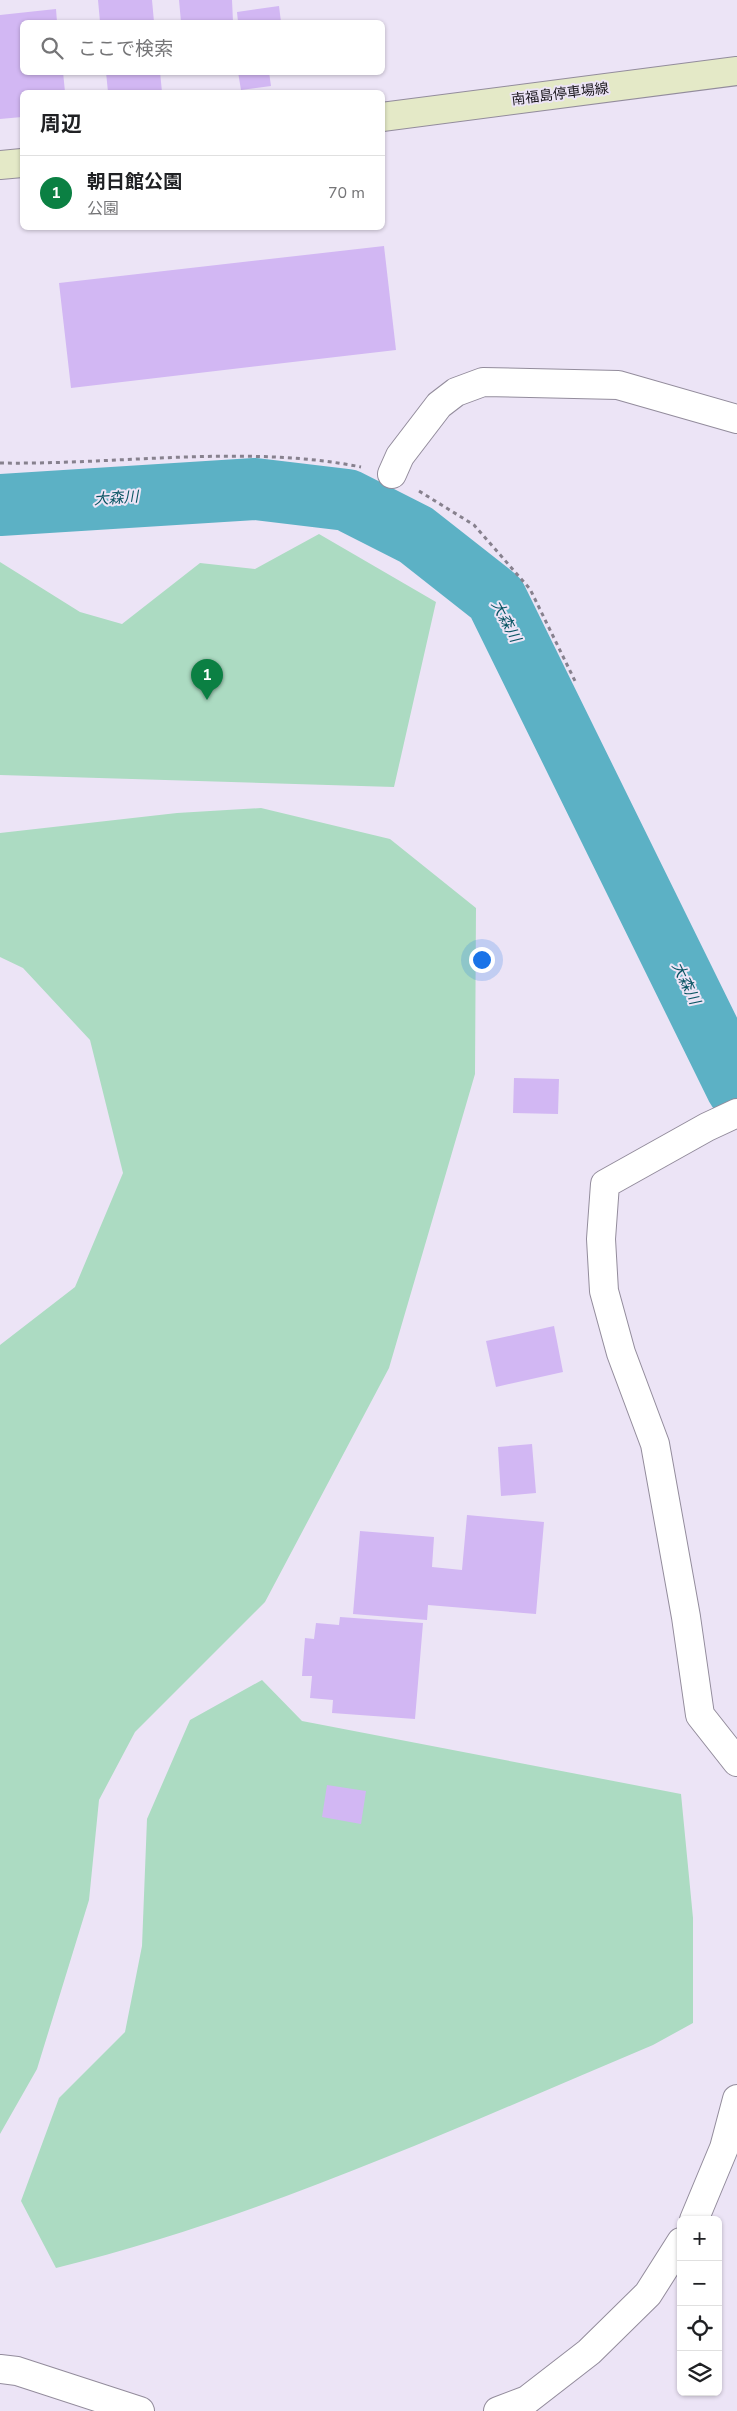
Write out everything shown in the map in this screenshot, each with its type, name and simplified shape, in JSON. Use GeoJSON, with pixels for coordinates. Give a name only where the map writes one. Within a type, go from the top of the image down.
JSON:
{"type":"FeatureCollection","features":[{"type":"Feature","properties":{"kind":"main road","name":"南福島停車場線"},"geometry":{"type":"LineString","coordinates":[[385,116],[737,71]]}},
{"type":"Feature","properties":{"kind":"main road"},"geometry":{"type":"LineString","coordinates":[[0,165],[20,162]]}},
{"type":"Feature","properties":{"kind":"street"},"geometry":{"type":"LineString","coordinates":[[392,474],[400,456],[439,405],[456,392],[482,382],[618,385],[737,419]]}},
{"type":"Feature","properties":{"kind":"street"},"geometry":{"type":"LineString","coordinates":[[737,1113],[707,1126],[605,1184],[601,1239],[604,1291],[621,1353],[655,1444],[686,1617],[700,1715],[737,1762]]}},
{"type":"Feature","properties":{"kind":"street"},"geometry":{"type":"LineString","coordinates":[[696,2216],[724,2148],[737,2099]]}},
{"type":"Feature","properties":{"kind":"street"},"geometry":{"type":"LineString","coordinates":[[498,2411],[527,2400],[589,2352],[648,2294],[677,2248]]}},
{"type":"Feature","properties":{"kind":"street"},"geometry":{"type":"LineString","coordinates":[[0,2369],[17,2371],[140,2411]]}},
{"type":"Feature","properties":{"kind":"path"},"geometry":{"type":"LineString","coordinates":[[0,463],[245,456],[338,463],[392,474],[474,526],[530,589],[576,683]]}},
{"type":"Feature","properties":{"kind":"green space"},"geometry":{"type":"Polygon","coordinates":[[[319,534],[436,602],[394,787],[0,775],[0,562],[80,612],[122,624],[200,563],[255,569],[319,534]]]}},
{"type":"Feature","properties":{"kind":"green space"},"geometry":{"type":"Polygon","coordinates":[[[261,808],[390,839],[476,908],[475,1074],[389,1368],[265,1602],[135,1732],[99,1800],[89,1900],[37,2069],[0,2134],[0,1345],[75,1287],[123,1173],[90,1040],[23,968],[0,957],[0,833],[177,813],[261,808]]]}},
{"type":"Feature","properties":{"kind":"green space"},"geometry":{"type":"Polygon","coordinates":[[[262,1680],[302,1721],[681,1794],[693,1918],[693,2023],[653,2045],[433,2138],[284,2197],[133,2247],[56,2268],[21,2201],[59,2098],[125,2032],[142,1946],[147,1819],[190,1720],[262,1680]]]}},
{"type":"Feature","properties":{"kind":"building"},"geometry":{"type":"Polygon","coordinates":[[[98,0],[152,0],[154,20],[100,20],[98,0]]]}},
{"type":"Feature","properties":{"kind":"building"},"geometry":{"type":"Polygon","coordinates":[[[179,0],[232,0],[233,20],[181,20],[179,0]]]}},
{"type":"Feature","properties":{"kind":"building"},"geometry":{"type":"Polygon","coordinates":[[[279,6],[281,20],[238,20],[237,12],[279,6]]]}},
{"type":"Feature","properties":{"kind":"building"},"geometry":{"type":"Polygon","coordinates":[[[56,9],[57,20],[20,20],[20,75],[63,75],[65,90],[20,90],[20,117],[0,119],[0,15],[56,9]]]}},
{"type":"Feature","properties":{"kind":"building"},"geometry":{"type":"Polygon","coordinates":[[[106,75],[160,75],[162,90],[108,90],[106,75]]]}},
{"type":"Feature","properties":{"kind":"building"},"geometry":{"type":"Polygon","coordinates":[[[238,75],[269,75],[271,86],[241,90],[238,75]]]}},
{"type":"Feature","properties":{"kind":"building"},"geometry":{"type":"Polygon","coordinates":[[[384,246],[396,350],[71,388],[59,283],[384,246]]]}},
{"type":"Feature","properties":{"kind":"building"},"geometry":{"type":"Polygon","coordinates":[[[514,1078],[559,1079],[558,1114],[513,1113],[514,1078]]]}},
{"type":"Feature","properties":{"kind":"building"},"geometry":{"type":"Polygon","coordinates":[[[554,1326],[563,1372],[496,1387],[486,1341],[554,1326]]]}},
{"type":"Feature","properties":{"kind":"building"},"geometry":{"type":"Polygon","coordinates":[[[532,1444],[536,1493],[501,1496],[498,1447],[532,1444]]]}},
{"type":"Feature","properties":{"kind":"building"},"geometry":{"type":"Polygon","coordinates":[[[467,1515],[544,1522],[536,1614],[428,1605],[427,1620],[353,1614],[360,1531],[434,1537],[432,1567],[462,1570],[467,1515]]]}},
{"type":"Feature","properties":{"kind":"building"},"geometry":{"type":"Polygon","coordinates":[[[340,1617],[423,1623],[415,1719],[332,1713],[333,1700],[310,1698],[312,1676],[302,1676],[305,1638],[314,1639],[316,1623],[339,1625],[340,1617]]]}},
{"type":"Feature","properties":{"kind":"building"},"geometry":{"type":"Polygon","coordinates":[[[327,1785],[366,1791],[361,1824],[322,1817],[327,1785]]]}},
{"type":"Feature","properties":{"kind":"waterway","name":"大森川"},"geometry":{"type":"LineString","coordinates":[[0,505],[255,489],[347,500],[416,535],[496,598],[737,1088]]}},
{"type":"Feature","properties":{"kind":"place","name":"朝日館公園"},"geometry":{"type":"Point","coordinates":[207,700]}}]}
